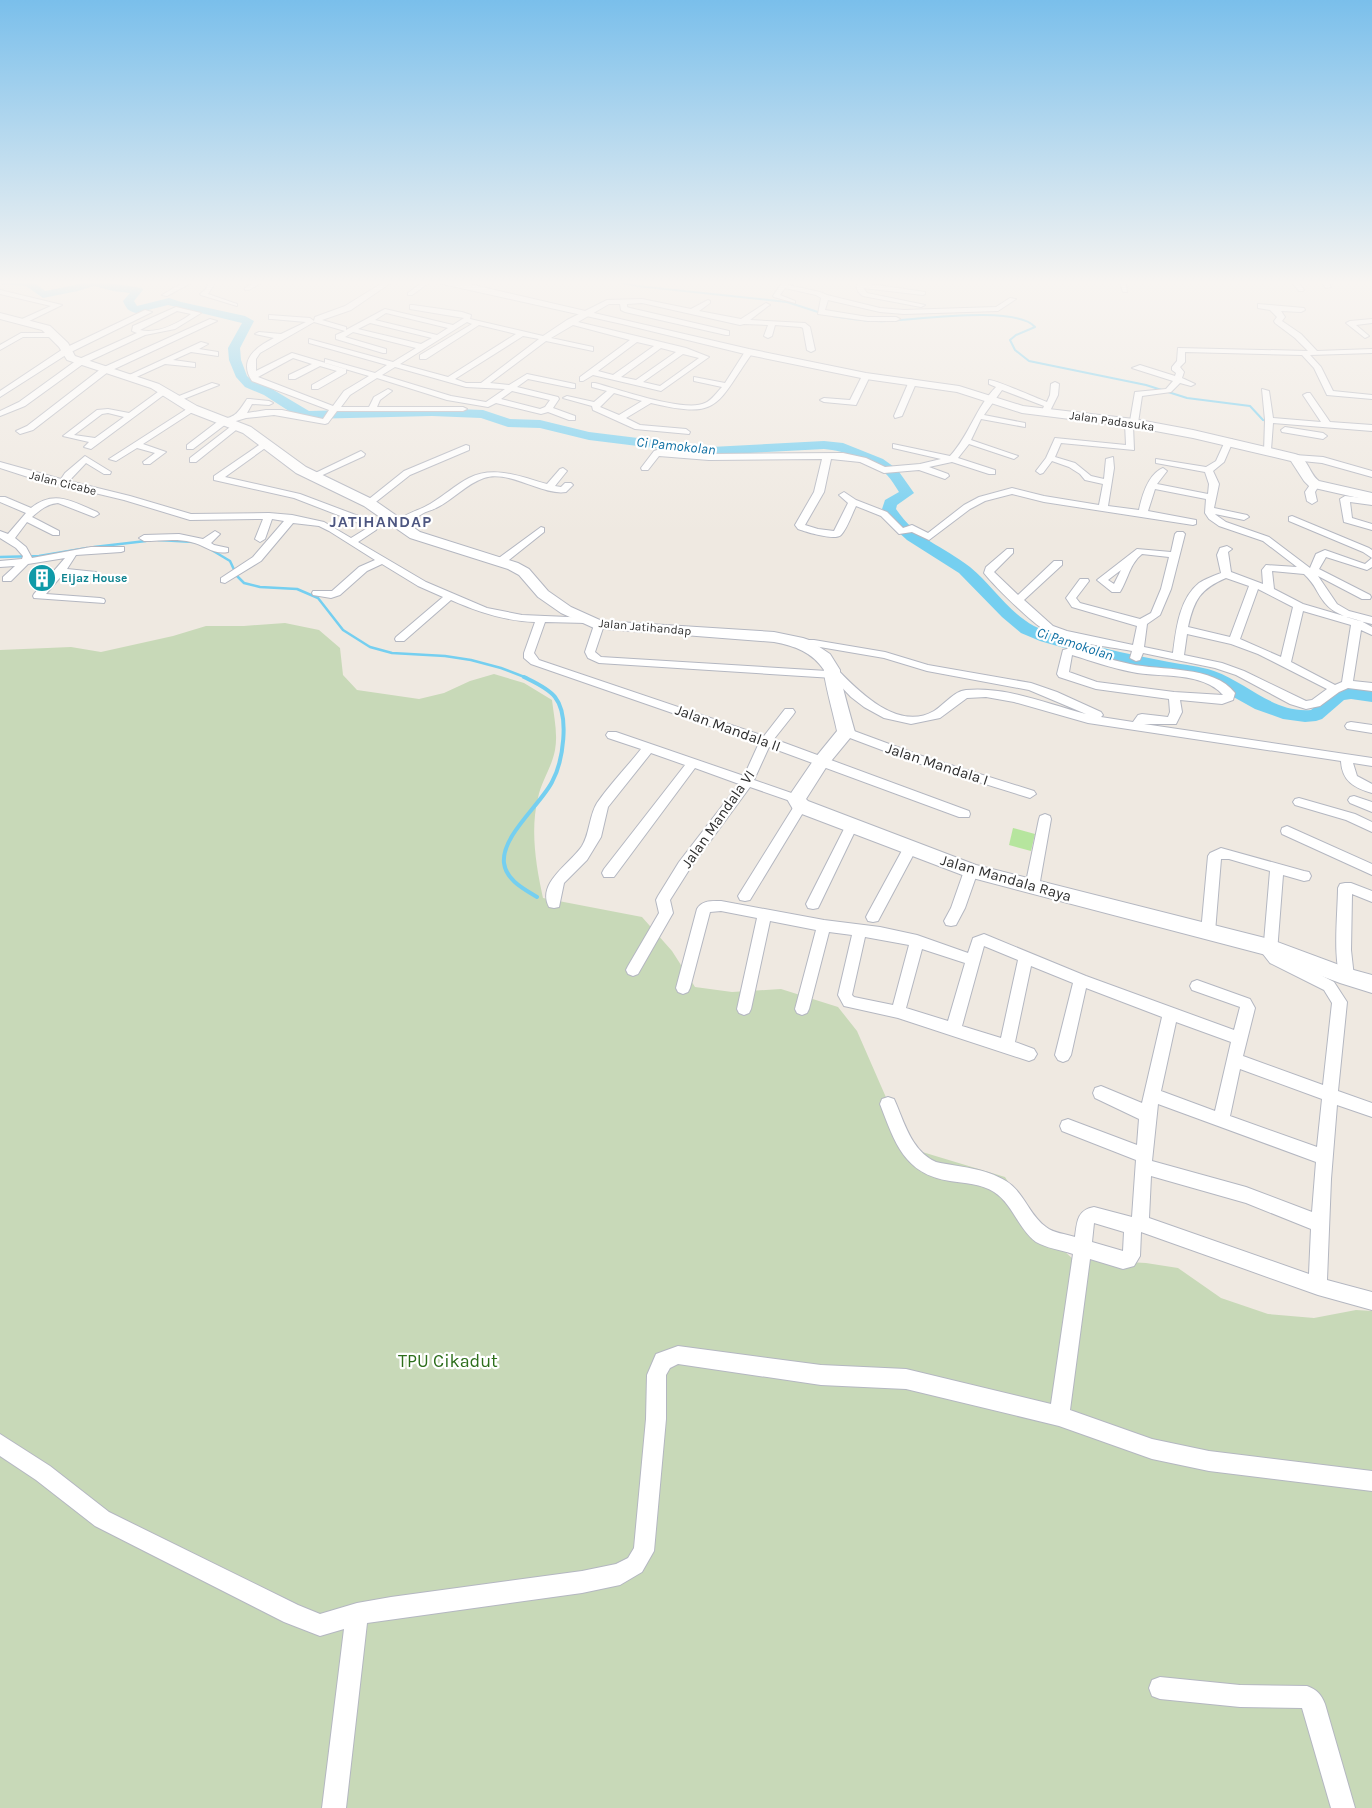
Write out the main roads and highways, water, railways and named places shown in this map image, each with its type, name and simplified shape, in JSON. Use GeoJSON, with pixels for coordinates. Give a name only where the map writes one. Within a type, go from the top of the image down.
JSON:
{"type":"FeatureCollection","features":[{"type":"Feature","properties":{"kind":"waterway","name":"Ci Pamokolan"},"geometry":{"type":"LineString","coordinates":[[236,364],[242,377],[249,384],[268,392],[292,408],[308,415],[432,412],[483,414],[508,423],[540,424],[589,436],[711,451],[824,445],[843,447],[878,462],[892,472],[907,493],[890,503],[889,509],[900,526],[912,537],[964,570],[1008,614],[1027,629],[1046,637],[1113,657],[1208,675],[1227,684],[1261,705],[1283,713],[1305,716],[1316,715],[1338,696],[1351,693],[1372,696]]}},
{"type":"Feature","properties":{"kind":"waterway"},"geometry":{"type":"LineString","coordinates":[[1045,364],[1146,385],[1187,398],[1250,406],[1263,420],[1270,421]]}},
{"type":"Feature","properties":{"kind":"waterway"},"geometry":{"type":"LineString","coordinates":[[158,540],[194,542]]}},
{"type":"Feature","properties":{"kind":"waterway"},"geometry":{"type":"LineString","coordinates":[[94,547],[146,541]]}},
{"type":"Feature","properties":{"kind":"waterway"},"geometry":{"type":"LineString","coordinates":[[205,546],[230,561],[237,576],[244,583],[260,587],[297,589],[318,598],[343,630],[370,647],[392,653],[445,656],[471,660],[501,668],[527,678]]}},
{"type":"Feature","properties":{"kind":"waterway"},"geometry":{"type":"LineString","coordinates":[[0,557],[39,556],[87,548]]}},
{"type":"Feature","properties":{"kind":"waterway"},"geometry":{"type":"LineString","coordinates":[[524,677],[545,688],[555,697],[560,705],[564,727],[562,751],[552,782],[515,831],[505,853],[504,863],[508,874],[516,883],[537,897]]}},
{"type":"Feature","properties":{"kind":"place","name":"Eijaz House"},"geometry":{"type":"Point","coordinates":[42,578]}},
{"type":"Feature","properties":{"kind":"district","name":"JATIHANDAP"},"geometry":{"type":"Point","coordinates":[381,521]}},
{"type":"Feature","properties":{"kind":"park label","name":"TPU Cikadut"},"geometry":{"type":"Point","coordinates":[448,1361]}}]}
